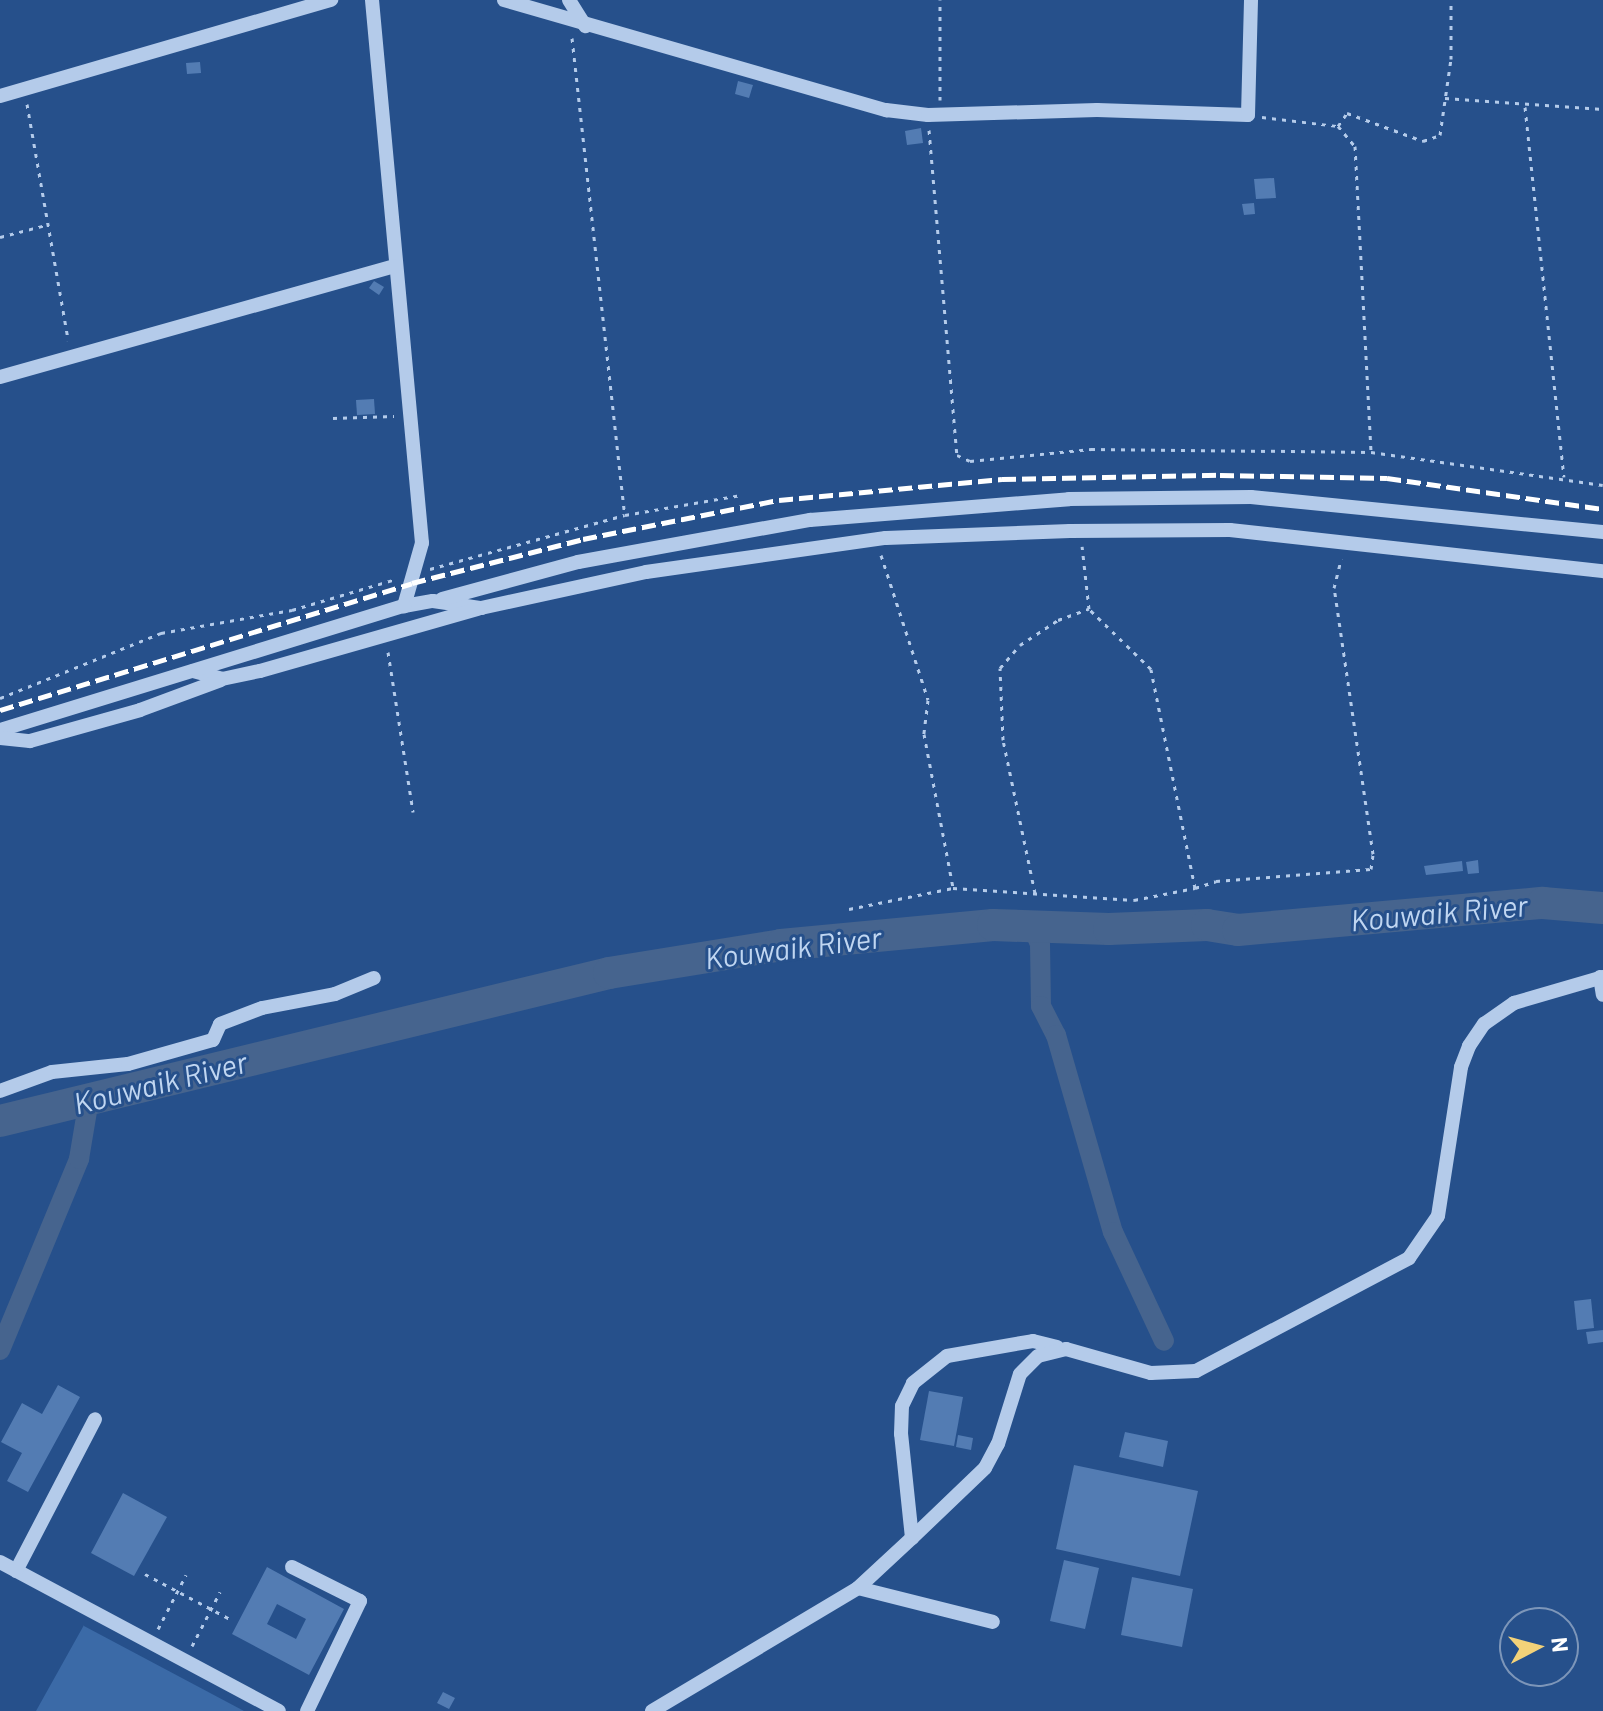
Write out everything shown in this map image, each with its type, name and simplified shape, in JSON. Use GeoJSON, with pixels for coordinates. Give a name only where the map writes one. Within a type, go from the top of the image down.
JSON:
{"type":"FeatureCollection","features":[{"type":"Feature","properties":{"kind":"street"},"geometry":{"type":"LineString","coordinates":[[0,96],[331,0]]}},
{"type":"Feature","properties":{"kind":"street"},"geometry":{"type":"LineString","coordinates":[[372,0],[422,543],[416,573],[404,606]]}},
{"type":"Feature","properties":{"kind":"street"},"geometry":{"type":"LineString","coordinates":[[569,0],[586,26]]}},
{"type":"Feature","properties":{"kind":"street"},"geometry":{"type":"LineString","coordinates":[[515,1],[570,22],[886,110],[934,114],[1097,110],[1248,115],[1251,0]]}},
{"type":"Feature","properties":{"kind":"street"},"geometry":{"type":"LineString","coordinates":[[0,377],[395,266]]}},
{"type":"Feature","properties":{"kind":"street"},"geometry":{"type":"LineString","coordinates":[[0,730],[404,606],[578,562],[810,520],[1069,499],[1251,497],[1603,532]]}},
{"type":"Feature","properties":{"kind":"street"},"geometry":{"type":"LineString","coordinates":[[0,738],[30,741],[140,710],[222,679],[481,608],[660,570],[877,539],[1080,530],[1230,530],[1346,540],[1603,571]]}},
{"type":"Feature","properties":{"kind":"street"},"geometry":{"type":"LineString","coordinates":[[433,601],[481,608]]}},
{"type":"Feature","properties":{"kind":"street"},"geometry":{"type":"LineString","coordinates":[[192,671],[222,679]]}},
{"type":"Feature","properties":{"kind":"street"},"geometry":{"type":"LineString","coordinates":[[912,1538],[902,1406],[921,1373],[947,1356],[1033,1341],[1151,1373],[1196,1371],[1409,1258],[1438,1216],[1461,1067],[1469,1046],[1484,1024],[1514,1003],[1602,977],[1603,995]]}},
{"type":"Feature","properties":{"kind":"street"},"geometry":{"type":"LineString","coordinates":[[0,1091],[52,1072],[128,1064],[213,1040],[220,1024],[262,1008],[335,994],[374,978]]}},
{"type":"Feature","properties":{"kind":"street"},"geometry":{"type":"LineString","coordinates":[[652,1711],[858,1588],[992,1457],[1027,1364],[1066,1349]]}},
{"type":"Feature","properties":{"kind":"street"},"geometry":{"type":"LineString","coordinates":[[16,1571],[95,1419]]}},
{"type":"Feature","properties":{"kind":"street"},"geometry":{"type":"LineString","coordinates":[[0,1562],[279,1711]]}},
{"type":"Feature","properties":{"kind":"street"},"geometry":{"type":"LineString","coordinates":[[292,1567],[360,1601],[307,1711]]}},
{"type":"Feature","properties":{"kind":"street"},"geometry":{"type":"LineString","coordinates":[[858,1588],[993,1622]]}},
{"type":"Feature","properties":{"kind":"path"},"geometry":{"type":"LineString","coordinates":[[940,0],[934,114],[957,455],[970,461],[1091,449],[1371,452],[1564,477],[1603,485]]}},
{"type":"Feature","properties":{"kind":"path"},"geometry":{"type":"LineString","coordinates":[[1338,126],[1347,113],[1423,141],[1440,135],[1451,0]]}},
{"type":"Feature","properties":{"kind":"path"},"geometry":{"type":"LineString","coordinates":[[570,22],[625,515]]}},
{"type":"Feature","properties":{"kind":"path"},"geometry":{"type":"LineString","coordinates":[[25,88],[71,357]]}},
{"type":"Feature","properties":{"kind":"path"},"geometry":{"type":"LineString","coordinates":[[1445,98],[1525,107],[1603,109]]}},
{"type":"Feature","properties":{"kind":"path"},"geometry":{"type":"LineString","coordinates":[[1525,107],[1564,477]]}},
{"type":"Feature","properties":{"kind":"path"},"geometry":{"type":"LineString","coordinates":[[1248,115],[1338,126],[1355,146],[1371,452]]}},
{"type":"Feature","properties":{"kind":"path"},"geometry":{"type":"LineString","coordinates":[[0,237],[46,225]]}},
{"type":"Feature","properties":{"kind":"path"},"geometry":{"type":"LineString","coordinates":[[333,418],[410,415]]}},
{"type":"Feature","properties":{"kind":"path"},"geometry":{"type":"LineString","coordinates":[[0,698],[161,633],[292,610],[625,515],[741,495]]}},
{"type":"Feature","properties":{"kind":"path"},"geometry":{"type":"LineString","coordinates":[[1080,530],[1089,609],[1151,669],[1195,888]]}},
{"type":"Feature","properties":{"kind":"path"},"geometry":{"type":"LineString","coordinates":[[877,539],[928,700],[924,734],[953,888]]}},
{"type":"Feature","properties":{"kind":"path"},"geometry":{"type":"LineString","coordinates":[[849,909],[953,888],[1134,900],[1216,881],[1371,869],[1373,854],[1334,588],[1346,540]]}},
{"type":"Feature","properties":{"kind":"path"},"geometry":{"type":"LineString","coordinates":[[1035,893],[1003,740],[1000,668],[1020,645],[1058,620],[1089,609]]}},
{"type":"Feature","properties":{"kind":"path"},"geometry":{"type":"LineString","coordinates":[[387,636],[393,710],[413,812]]}},
{"type":"Feature","properties":{"kind":"path"},"geometry":{"type":"LineString","coordinates":[[145,1574],[232,1620]]}},
{"type":"Feature","properties":{"kind":"path"},"geometry":{"type":"LineString","coordinates":[[151,1643],[186,1575]]}},
{"type":"Feature","properties":{"kind":"path"},"geometry":{"type":"LineString","coordinates":[[184,1660],[220,1592]]}},
{"type":"Feature","properties":{"kind":"shaded area"},"geometry":{"type":"Polygon","coordinates":[[[84,1626],[244,1711],[36,1711],[84,1626]]]}},
{"type":"Feature","properties":{"kind":"building"},"geometry":{"type":"Polygon","coordinates":[[[200,62],[201,73],[187,74],[186,63],[200,62]]]}},
{"type":"Feature","properties":{"kind":"building"},"geometry":{"type":"Polygon","coordinates":[[[738,81],[753,85],[749,98],[735,94],[738,81]]]}},
{"type":"Feature","properties":{"kind":"building"},"geometry":{"type":"Polygon","coordinates":[[[921,128],[923,143],[907,145],[905,131],[921,128]]]}},
{"type":"Feature","properties":{"kind":"building"},"geometry":{"type":"Polygon","coordinates":[[[1274,178],[1276,198],[1256,199],[1254,179],[1274,178]]]}},
{"type":"Feature","properties":{"kind":"building"},"geometry":{"type":"Polygon","coordinates":[[[1254,203],[1255,214],[1244,215],[1242,204],[1254,203]]]}},
{"type":"Feature","properties":{"kind":"building"},"geometry":{"type":"Polygon","coordinates":[[[374,281],[384,287],[379,295],[369,288],[374,281]]]}},
{"type":"Feature","properties":{"kind":"building"},"geometry":{"type":"Polygon","coordinates":[[[374,399],[375,414],[357,415],[356,400],[374,399]]]}},
{"type":"Feature","properties":{"kind":"building"},"geometry":{"type":"Polygon","coordinates":[[[1478,860],[1479,873],[1468,874],[1466,862],[1478,860]]]}},
{"type":"Feature","properties":{"kind":"building"},"geometry":{"type":"Polygon","coordinates":[[[1462,861],[1463,871],[1426,875],[1424,866],[1462,861]]]}},
{"type":"Feature","properties":{"kind":"building"},"geometry":{"type":"Polygon","coordinates":[[[1591,1299],[1594,1328],[1577,1330],[1574,1301],[1591,1299]]]}},
{"type":"Feature","properties":{"kind":"building"},"geometry":{"type":"Polygon","coordinates":[[[1603,1330],[1603,1342],[1588,1344],[1586,1332],[1603,1330]]]}},
{"type":"Feature","properties":{"kind":"building"},"geometry":{"type":"Polygon","coordinates":[[[58,1385],[80,1397],[28,1492],[7,1481],[22,1453],[1,1442],[22,1403],[42,1414],[58,1385]]]}},
{"type":"Feature","properties":{"kind":"building"},"geometry":{"type":"Polygon","coordinates":[[[929,1391],[963,1397],[954,1446],[920,1440],[929,1391]]]}},
{"type":"Feature","properties":{"kind":"building"},"geometry":{"type":"Polygon","coordinates":[[[1125,1432],[1168,1441],[1163,1467],[1119,1457],[1125,1432]]]}},
{"type":"Feature","properties":{"kind":"building"},"geometry":{"type":"Polygon","coordinates":[[[958,1435],[973,1438],[971,1450],[956,1447],[958,1435]]]}},
{"type":"Feature","properties":{"kind":"building"},"geometry":{"type":"Polygon","coordinates":[[[1074,1465],[1198,1491],[1180,1576],[1056,1549],[1074,1465]]]}},
{"type":"Feature","properties":{"kind":"building"},"geometry":{"type":"Polygon","coordinates":[[[123,1493],[167,1517],[134,1576],[91,1553],[123,1493]]]}},
{"type":"Feature","properties":{"kind":"building"},"geometry":{"type":"Polygon","coordinates":[[[1064,1560],[1099,1568],[1085,1629],[1050,1621],[1064,1560]]]}},
{"type":"Feature","properties":{"kind":"building"},"geometry":{"type":"Polygon","coordinates":[[[267,1567],[344,1609],[309,1675],[232,1634],[267,1567]],[[277,1604],[267,1624],[296,1639],[306,1619],[277,1604]]]}},
{"type":"Feature","properties":{"kind":"building"},"geometry":{"type":"Polygon","coordinates":[[[1132,1577],[1193,1589],[1182,1647],[1121,1635],[1132,1577]]]}},
{"type":"Feature","properties":{"kind":"building"},"geometry":{"type":"Polygon","coordinates":[[[443,1692],[455,1698],[449,1709],[437,1703],[443,1692]]]}},
{"type":"Feature","properties":{"kind":"waterway","name":"Kouwaik River"},"geometry":{"type":"LineString","coordinates":[[0,1121],[609,973],[781,945],[993,925],[1109,929],[1207,925],[1238,930],[1543,903],[1603,908]]}},
{"type":"Feature","properties":{"kind":"waterway"},"geometry":{"type":"LineString","coordinates":[[1031,923],[1040,944],[1041,1006],[1056,1035],[1113,1232],[1164,1341]]}},
{"type":"Feature","properties":{"kind":"waterway"},"geometry":{"type":"LineString","coordinates":[[0,1350],[79,1159],[89,1099]]}},
{"type":"Feature","properties":{"kind":"railway"},"geometry":{"type":"LineString","coordinates":[[0,710],[412,583],[583,539],[779,500],[1002,479],[1220,475],[1387,478],[1603,509]]}}]}
